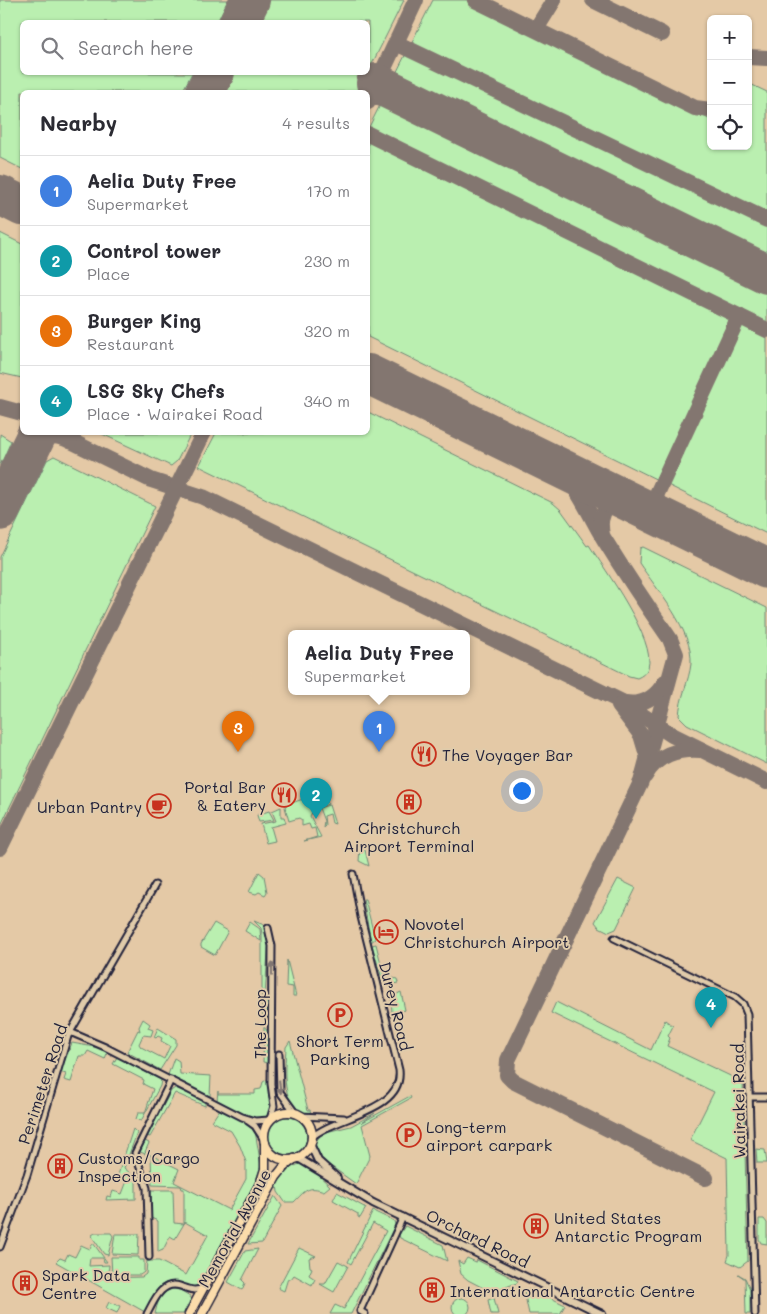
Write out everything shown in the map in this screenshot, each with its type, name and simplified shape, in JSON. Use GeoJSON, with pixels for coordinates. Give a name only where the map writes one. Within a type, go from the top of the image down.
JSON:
{"type":"FeatureCollection","features":[{"type":"Feature","properties":{"kind":"main road"},"geometry":{"type":"LineString","coordinates":[[284,1113],[298,1115],[309,1125],[311,1141],[305,1153],[296,1159],[285,1160],[276,1157],[269,1151],[264,1141],[265,1129],[270,1119],[284,1113]]}},
{"type":"Feature","properties":{"kind":"main road","name":"Memorial Avenue"},"geometry":{"type":"LineString","coordinates":[[189,1314],[261,1182],[265,1169],[264,1141]]}},
{"type":"Feature","properties":{"kind":"main road","name":"Memorial Avenue"},"geometry":{"type":"LineString","coordinates":[[202,1314],[276,1177],[284,1167],[296,1159]]}},
{"type":"Feature","properties":{"kind":"street","name":"Durey Road"},"geometry":{"type":"LineString","coordinates":[[311,1141],[321,1130],[365,1112],[388,1098],[396,1088],[400,1076],[361,917],[353,874]]}},
{"type":"Feature","properties":{"kind":"street","name":"Perimeter Road"},"geometry":{"type":"LineString","coordinates":[[0,1247],[27,1175],[70,1032],[155,885]]}},
{"type":"Feature","properties":{"kind":"street","name":"The Loop"},"geometry":{"type":"LineString","coordinates":[[268,928],[272,946],[271,1084],[274,1106],[270,1119]]}},
{"type":"Feature","properties":{"kind":"street","name":"Wairakei Road"},"geometry":{"type":"LineString","coordinates":[[614,938],[735,997],[743,1004],[748,1018],[755,1314]]}},
{"type":"Feature","properties":{"kind":"street"},"geometry":{"type":"LineString","coordinates":[[70,1032],[171,1080],[242,1117],[255,1126],[264,1141]]}},
{"type":"Feature","properties":{"kind":"street","name":"The Loop"},"geometry":{"type":"LineString","coordinates":[[279,1054],[280,1092],[298,1115]]}},
{"type":"Feature","properties":{"kind":"street"},"geometry":{"type":"LineString","coordinates":[[149,1257],[147,1188],[134,1153],[171,1080]]}},
{"type":"Feature","properties":{"kind":"street"},"geometry":{"type":"LineString","coordinates":[[750,1097],[767,1097]]}},
{"type":"Feature","properties":{"kind":"street","name":"Durey Road"},"geometry":{"type":"LineString","coordinates":[[298,1115],[332,1119],[350,1117]]}},
{"type":"Feature","properties":{"kind":"street"},"geometry":{"type":"LineString","coordinates":[[242,1117],[257,1122],[270,1119]]}},
{"type":"Feature","properties":{"kind":"street","name":"Orchard Road"},"geometry":{"type":"LineString","coordinates":[[311,1141],[318,1161],[343,1185]]}},
{"type":"Feature","properties":{"kind":"street","name":"Orchard Road"},"geometry":{"type":"LineString","coordinates":[[296,1159],[403,1217],[602,1314]]}},
{"type":"Feature","properties":{"kind":"street"},"geometry":{"type":"LineString","coordinates":[[365,1314],[360,1311],[403,1217]]}},
{"type":"Feature","properties":{"kind":"street"},"geometry":{"type":"LineString","coordinates":[[147,1314],[164,1288],[175,1285],[187,1290],[203,1288]]}},
{"type":"Feature","properties":{"kind":"street"},"geometry":{"type":"LineString","coordinates":[[187,1290],[195,1303]]}},
{"type":"Feature","properties":{"kind":"green space"},"geometry":{"type":"Polygon","coordinates":[[[0,0],[228,0],[218,20],[20,20],[20,75],[191,75],[183,90],[20,90],[20,168],[0,158],[0,0]]]}},
{"type":"Feature","properties":{"kind":"green space"},"geometry":{"type":"Polygon","coordinates":[[[270,0],[404,0],[370,68],[370,20],[260,20],[270,0]]]}},
{"type":"Feature","properties":{"kind":"green space"},"geometry":{"type":"Polygon","coordinates":[[[433,0],[469,0],[707,118],[707,150],[752,150],[752,85],[767,92],[767,534],[370,338],[370,125],[433,0]]]}},
{"type":"Feature","properties":{"kind":"green space"},"geometry":{"type":"Polygon","coordinates":[[[233,75],[366,75],[359,90],[225,90],[233,75]]]}},
{"type":"Feature","properties":{"kind":"green space"},"geometry":{"type":"Polygon","coordinates":[[[0,233],[20,243],[20,378],[0,373],[0,233]]]}},
{"type":"Feature","properties":{"kind":"green space"},"geometry":{"type":"Polygon","coordinates":[[[370,413],[553,503],[561,510],[587,546],[589,545],[628,605],[645,641],[649,656],[648,668],[645,673],[637,678],[629,676],[199,466],[215,435],[370,435],[370,413]]]}},
{"type":"Feature","properties":{"kind":"green space"},"geometry":{"type":"Polygon","coordinates":[[[0,434],[11,441],[0,466],[0,434]]]}},
{"type":"Feature","properties":{"kind":"green space"},"geometry":{"type":"Polygon","coordinates":[[[104,435],[190,435],[177,461],[171,466],[104,435]]]}},
{"type":"Feature","properties":{"kind":"green space"},"geometry":{"type":"Polygon","coordinates":[[[54,456],[155,506],[0,827],[0,557],[47,460],[54,456]]]}},
{"type":"Feature","properties":{"kind":"green space"},"geometry":{"type":"Polygon","coordinates":[[[643,547],[767,608],[767,764],[687,724],[679,716],[690,670],[690,651],[680,624],[639,563],[640,548],[643,547]]]}},
{"type":"Feature","properties":{"kind":"green space"},"geometry":{"type":"Polygon","coordinates":[[[323,792],[328,804],[314,809],[310,816],[321,837],[304,841],[317,837],[315,828],[311,829],[309,824],[302,826],[302,820],[299,818],[289,821],[285,807],[323,792]]]}},
{"type":"Feature","properties":{"kind":"green space"},"geometry":{"type":"Polygon","coordinates":[[[329,805],[335,824],[332,823],[330,814],[324,816],[325,825],[323,827],[324,821],[319,808],[329,805]]]}},
{"type":"Feature","properties":{"kind":"green space"},"geometry":{"type":"Polygon","coordinates":[[[281,807],[281,817],[284,817],[286,823],[271,827],[275,841],[266,843],[261,824],[276,821],[272,811],[281,807]]]}},
{"type":"Feature","properties":{"kind":"green space"},"geometry":{"type":"Polygon","coordinates":[[[269,811],[274,820],[259,822],[257,815],[269,811]]]}},
{"type":"Feature","properties":{"kind":"green space"},"geometry":{"type":"Polygon","coordinates":[[[360,848],[365,850],[369,866],[359,861],[360,848]]]}},
{"type":"Feature","properties":{"kind":"green space"},"geometry":{"type":"Polygon","coordinates":[[[259,872],[264,876],[267,892],[265,895],[259,892],[256,894],[249,892],[259,872]]]}},
{"type":"Feature","properties":{"kind":"green space"},"geometry":{"type":"Polygon","coordinates":[[[618,879],[636,888],[616,929],[609,932],[599,927],[595,922],[618,879]]]}},
{"type":"Feature","properties":{"kind":"green space"},"geometry":{"type":"Polygon","coordinates":[[[363,899],[365,899],[375,939],[371,942],[363,899]]]}},
{"type":"Feature","properties":{"kind":"green space"},"geometry":{"type":"Polygon","coordinates":[[[254,921],[264,925],[269,938],[265,995],[268,1001],[268,1016],[265,1020],[262,1013],[262,934],[261,928],[254,921]]]}},
{"type":"Feature","properties":{"kind":"green space"},"geometry":{"type":"Polygon","coordinates":[[[250,922],[260,929],[261,941],[245,931],[250,922]]]}},
{"type":"Feature","properties":{"kind":"green space"},"geometry":{"type":"Polygon","coordinates":[[[214,923],[228,931],[215,955],[201,947],[214,923]]]}},
{"type":"Feature","properties":{"kind":"green space"},"geometry":{"type":"Polygon","coordinates":[[[376,944],[384,976],[397,979],[398,983],[388,985],[383,982],[372,945],[376,944]]]}},
{"type":"Feature","properties":{"kind":"green space"},"geometry":{"type":"Polygon","coordinates":[[[287,960],[296,996],[293,996],[293,987],[286,986],[287,960]]]}},
{"type":"Feature","properties":{"kind":"green space"},"geometry":{"type":"Polygon","coordinates":[[[401,992],[405,1010],[392,1013],[391,997],[401,992]]]}},
{"type":"Feature","properties":{"kind":"green space"},"geometry":{"type":"Polygon","coordinates":[[[556,1002],[651,1050],[665,1020],[673,1026],[668,1036],[670,1038],[667,1046],[743,1082],[748,1261],[740,1267],[727,1261],[729,1255],[727,1158],[690,1140],[714,1092],[551,1013],[556,1002]]]}},
{"type":"Feature","properties":{"kind":"green space"},"geometry":{"type":"Polygon","coordinates":[[[143,1019],[150,1024],[148,1028],[153,1030],[151,1036],[143,1035],[139,1044],[141,1047],[164,1059],[170,1046],[161,1041],[162,1038],[154,1037],[158,1028],[176,1039],[176,1045],[160,1070],[127,1052],[138,1030],[140,1031],[139,1027],[143,1019]]]}},
{"type":"Feature","properties":{"kind":"green space"},"geometry":{"type":"Polygon","coordinates":[[[264,1027],[268,1032],[268,1063],[263,1062],[264,1027]]]}},
{"type":"Feature","properties":{"kind":"green space"},"geometry":{"type":"Polygon","coordinates":[[[290,1041],[308,1110],[310,1110],[311,1114],[293,1106],[286,1088],[286,1047],[290,1041]]]}},
{"type":"Feature","properties":{"kind":"green space"},"geometry":{"type":"Polygon","coordinates":[[[72,1043],[100,1048],[107,1053],[105,1059],[88,1051],[85,1056],[79,1056],[71,1082],[64,1080],[66,1074],[60,1072],[72,1043]]]}},
{"type":"Feature","properties":{"kind":"green space"},"geometry":{"type":"Polygon","coordinates":[[[117,1057],[161,1080],[160,1086],[141,1121],[136,1119],[138,1113],[145,1113],[153,1089],[143,1084],[144,1080],[113,1064],[117,1057]]]}},
{"type":"Feature","properties":{"kind":"green space"},"geometry":{"type":"Polygon","coordinates":[[[174,1058],[179,1061],[180,1074],[211,1076],[210,1096],[168,1075],[174,1058]]]}},
{"type":"Feature","properties":{"kind":"green space"},"geometry":{"type":"Polygon","coordinates":[[[268,1079],[271,1107],[268,1115],[263,1118],[247,1116],[217,1100],[218,1091],[218,1094],[255,1094],[255,1090],[261,1089],[263,1082],[268,1079]]]}},
{"type":"Feature","properties":{"kind":"green space"},"geometry":{"type":"Polygon","coordinates":[[[175,1088],[205,1101],[205,1106],[175,1093],[150,1137],[147,1136],[171,1091],[175,1088]]]}},
{"type":"Feature","properties":{"kind":"green space"},"geometry":{"type":"Polygon","coordinates":[[[410,1096],[411,1098],[362,1125],[370,1156],[356,1184],[318,1157],[315,1143],[322,1133],[351,1126],[375,1113],[361,1123],[410,1096]]]}},
{"type":"Feature","properties":{"kind":"green space"},"geometry":{"type":"Polygon","coordinates":[[[220,1109],[248,1124],[255,1131],[261,1166],[254,1185],[199,1286],[194,1287],[172,1282],[161,1285],[145,1312],[56,1262],[60,1258],[65,1260],[68,1254],[75,1257],[81,1245],[90,1249],[93,1243],[107,1262],[104,1262],[103,1258],[90,1258],[89,1266],[109,1265],[108,1276],[102,1278],[142,1277],[146,1274],[147,1261],[159,1261],[186,1275],[208,1235],[185,1222],[184,1224],[184,1189],[181,1186],[152,1185],[151,1156],[140,1152],[145,1141],[149,1143],[145,1152],[179,1169],[174,1182],[229,1210],[246,1179],[246,1162],[240,1146],[231,1131],[212,1121],[220,1109]]]}},
{"type":"Feature","properties":{"kind":"green space"},"geometry":{"type":"Polygon","coordinates":[[[283,1117],[291,1117],[298,1120],[304,1126],[307,1137],[304,1148],[298,1154],[291,1157],[283,1157],[276,1154],[270,1148],[267,1141],[267,1133],[270,1126],[276,1120],[283,1117]]]}},
{"type":"Feature","properties":{"kind":"green space"},"geometry":{"type":"Polygon","coordinates":[[[133,1129],[137,1133],[124,1168],[136,1178],[136,1199],[106,1200],[107,1196],[111,1197],[113,1191],[122,1194],[127,1181],[117,1178],[133,1129]]]}},
{"type":"Feature","properties":{"kind":"green space"},"geometry":{"type":"Polygon","coordinates":[[[756,1149],[765,1150],[767,1163],[757,1163],[756,1149]]]}},
{"type":"Feature","properties":{"kind":"green space"},"geometry":{"type":"Polygon","coordinates":[[[302,1163],[330,1186],[324,1191],[319,1189],[307,1190],[294,1202],[285,1202],[278,1192],[277,1185],[287,1169],[302,1163]]]}},
{"type":"Feature","properties":{"kind":"green space"},"geometry":{"type":"Polygon","coordinates":[[[151,1190],[173,1190],[174,1223],[184,1224],[175,1239],[170,1236],[163,1250],[158,1252],[158,1221],[151,1218],[151,1190]]]}},
{"type":"Feature","properties":{"kind":"green space"},"geometry":{"type":"Polygon","coordinates":[[[337,1192],[366,1208],[360,1218],[358,1214],[333,1200],[337,1192]]]}},
{"type":"Feature","properties":{"kind":"green space"},"geometry":{"type":"Polygon","coordinates":[[[275,1196],[282,1206],[262,1243],[248,1244],[275,1196]]]}},
{"type":"Feature","properties":{"kind":"green space"},"geometry":{"type":"Polygon","coordinates":[[[373,1211],[394,1221],[395,1225],[351,1314],[330,1314],[335,1305],[344,1309],[386,1231],[373,1223],[351,1264],[348,1262],[373,1211]]]}},
{"type":"Feature","properties":{"kind":"green space"},"geometry":{"type":"Polygon","coordinates":[[[759,1219],[764,1219],[767,1223],[767,1244],[761,1243],[759,1239],[759,1219]]]}},
{"type":"Feature","properties":{"kind":"green space"},"geometry":{"type":"Polygon","coordinates":[[[405,1226],[443,1245],[447,1261],[400,1238],[399,1235],[405,1226]]]}},
{"type":"Feature","properties":{"kind":"green space"},"geometry":{"type":"Polygon","coordinates":[[[95,1233],[111,1233],[113,1236],[108,1255],[104,1254],[93,1238],[92,1235],[95,1233]]]}},
{"type":"Feature","properties":{"kind":"green space"},"geometry":{"type":"Polygon","coordinates":[[[115,1234],[139,1234],[138,1255],[112,1254],[115,1234]]]}},
{"type":"Feature","properties":{"kind":"green space"},"geometry":{"type":"Polygon","coordinates":[[[299,1248],[316,1256],[309,1258],[310,1267],[312,1268],[309,1275],[315,1279],[312,1285],[294,1275],[291,1279],[288,1278],[284,1291],[278,1288],[299,1248]]]}},
{"type":"Feature","properties":{"kind":"green space"},"geometry":{"type":"Polygon","coordinates":[[[258,1249],[242,1280],[245,1283],[242,1290],[228,1282],[245,1251],[258,1249]]]}},
{"type":"Feature","properties":{"kind":"green space"},"geometry":{"type":"Polygon","coordinates":[[[111,1257],[139,1257],[139,1260],[144,1260],[144,1272],[140,1275],[112,1275],[111,1257]]]}},
{"type":"Feature","properties":{"kind":"green space"},"geometry":{"type":"Polygon","coordinates":[[[467,1258],[476,1262],[477,1260],[518,1281],[491,1292],[468,1280],[461,1274],[458,1261],[463,1264],[467,1258]]]}},
{"type":"Feature","properties":{"kind":"green space"},"geometry":{"type":"Polygon","coordinates":[[[338,1261],[348,1266],[334,1292],[320,1284],[325,1284],[338,1261]]]}},
{"type":"Feature","properties":{"kind":"green space"},"geometry":{"type":"Polygon","coordinates":[[[738,1274],[745,1278],[750,1289],[750,1314],[746,1314],[745,1279],[738,1274]]]}},
{"type":"Feature","properties":{"kind":"green space"},"geometry":{"type":"Polygon","coordinates":[[[172,1289],[180,1290],[190,1296],[191,1302],[184,1314],[155,1314],[158,1302],[162,1296],[172,1289]]]}},
{"type":"Feature","properties":{"kind":"green space"},"geometry":{"type":"Polygon","coordinates":[[[533,1289],[565,1305],[560,1314],[529,1314],[524,1291],[533,1289]]]}},
{"type":"Feature","properties":{"kind":"green space"},"geometry":{"type":"Polygon","coordinates":[[[494,1298],[498,1314],[491,1314],[488,1300],[494,1298]]]}},
{"type":"Feature","properties":{"kind":"green space"},"geometry":{"type":"Polygon","coordinates":[[[457,1299],[465,1299],[469,1303],[469,1311],[465,1315],[457,1315],[453,1311],[453,1303],[457,1299]]]}},
{"type":"Feature","properties":{"kind":"green space"},"geometry":{"type":"Polygon","coordinates":[[[109,1302],[120,1306],[117,1313],[106,1308],[109,1302]]]}},
{"type":"Feature","properties":{"kind":"taxiway"},"geometry":{"type":"LineString","coordinates":[[370,98],[416,0]]}},
{"type":"Feature","properties":{"kind":"taxiway"},"geometry":{"type":"LineString","coordinates":[[475,0],[695,108],[707,110]]}},
{"type":"Feature","properties":{"kind":"taxiway"},"geometry":{"type":"LineString","coordinates":[[536,29],[554,0]]}},
{"type":"Feature","properties":{"kind":"taxiway"},"geometry":{"type":"LineString","coordinates":[[593,0],[662,34]]}},
{"type":"Feature","properties":{"kind":"taxiway"},"geometry":{"type":"LineString","coordinates":[[396,43],[767,220]]}},
{"type":"Feature","properties":{"kind":"taxiway"},"geometry":{"type":"LineString","coordinates":[[752,57],[767,58]]}},
{"type":"Feature","properties":{"kind":"taxiway"},"geometry":{"type":"LineString","coordinates":[[370,135],[767,330]]}},
{"type":"Feature","properties":{"kind":"taxiway"},"geometry":{"type":"LineString","coordinates":[[649,511],[739,316]]}},
{"type":"Feature","properties":{"kind":"taxiway"},"geometry":{"type":"LineString","coordinates":[[0,407],[20,412]]}},
{"type":"Feature","properties":{"kind":"taxiway"},"geometry":{"type":"LineString","coordinates":[[64,435],[71,441],[151,480],[203,497],[622,702],[672,735],[767,782]]}},
{"type":"Feature","properties":{"kind":"taxiway"},"geometry":{"type":"LineString","coordinates":[[0,848],[203,435]]}},
{"type":"Feature","properties":{"kind":"taxiway"},"geometry":{"type":"LineString","coordinates":[[31,449],[44,438],[54,436],[70,441]]}},
{"type":"Feature","properties":{"kind":"taxiway"},"geometry":{"type":"LineString","coordinates":[[554,465],[570,481],[582,499],[612,552],[670,639],[676,654],[641,782],[508,1060],[507,1075],[513,1081],[706,1178]]}},
{"type":"Feature","properties":{"kind":"taxiway"},"geometry":{"type":"LineString","coordinates":[[602,535],[601,520],[605,509],[616,501],[625,499],[636,500],[659,507],[679,518],[700,536]]}},
{"type":"Feature","properties":{"kind":"taxiway"},"geometry":{"type":"LineString","coordinates":[[625,703],[643,702],[653,696],[665,682]]}},
{"type":"Feature","properties":{"kind":"taxiway"},"geometry":{"type":"LineString","coordinates":[[619,706],[641,735],[647,755]]}},
{"type":"Feature","properties":{"kind":"taxiway"},"geometry":{"type":"LineString","coordinates":[[645,776],[655,763],[668,754],[684,750],[701,750]]}},
{"type":"Feature","properties":{"kind":"runway"},"geometry":{"type":"LineString","coordinates":[[240,20],[250,0]]}},
{"type":"Feature","properties":{"kind":"runway"},"geometry":{"type":"LineString","coordinates":[[206,90],[214,75]]}},
{"type":"Feature","properties":{"kind":"runway"},"geometry":{"type":"LineString","coordinates":[[376,83],[767,274]]}},
{"type":"Feature","properties":{"kind":"runway"},"geometry":{"type":"LineString","coordinates":[[0,195],[20,205]]}},
{"type":"Feature","properties":{"kind":"runway"},"geometry":{"type":"LineString","coordinates":[[370,375],[767,569]]}},
{"type":"Feature","properties":{"kind":"runway"},"geometry":{"type":"LineString","coordinates":[[0,511],[37,435]]}},
{"type":"Feature","properties":{"kind":"place","name":"Burger King"},"geometry":{"type":"Point","coordinates":[238,752]}},
{"type":"Feature","properties":{"kind":"place","name":"Aelia Duty Free"},"geometry":{"type":"Point","coordinates":[379,752]}},
{"type":"Feature","properties":{"kind":"place","name":"The Voyager Bar"},"geometry":{"type":"Point","coordinates":[424,754]}},
{"type":"Feature","properties":{"kind":"place","name":"Portal Bar & Eatery"},"geometry":{"type":"Point","coordinates":[284,795]}},
{"type":"Feature","properties":{"kind":"place","name":"Christchurch Airport Terminal"},"geometry":{"type":"Point","coordinates":[409,802]}},
{"type":"Feature","properties":{"kind":"place","name":"Urban Pantry"},"geometry":{"type":"Point","coordinates":[159,806]}},
{"type":"Feature","properties":{"kind":"place","name":"Control tower"},"geometry":{"type":"Point","coordinates":[316,819]}},
{"type":"Feature","properties":{"kind":"place","name":"Novotel Christchurch Airport"},"geometry":{"type":"Point","coordinates":[386,932]}},
{"type":"Feature","properties":{"kind":"place","name":"Short Term Parking"},"geometry":{"type":"Point","coordinates":[340,1015]}},
{"type":"Feature","properties":{"kind":"place","name":"LSG Sky Chefs"},"geometry":{"type":"Point","coordinates":[711,1028]}},
{"type":"Feature","properties":{"kind":"place","name":"Long-term airport carpark"},"geometry":{"type":"Point","coordinates":[409,1135]}},
{"type":"Feature","properties":{"kind":"place","name":"Customs/Cargo Inspection"},"geometry":{"type":"Point","coordinates":[60,1166]}},
{"type":"Feature","properties":{"kind":"place","name":"United States Antarctic Program"},"geometry":{"type":"Point","coordinates":[536,1226]}},
{"type":"Feature","properties":{"kind":"place","name":"Spark Data Centre"},"geometry":{"type":"Point","coordinates":[25,1283]}},
{"type":"Feature","properties":{"kind":"place","name":"International Antarctic Centre"},"geometry":{"type":"Point","coordinates":[432,1290]}}]}
